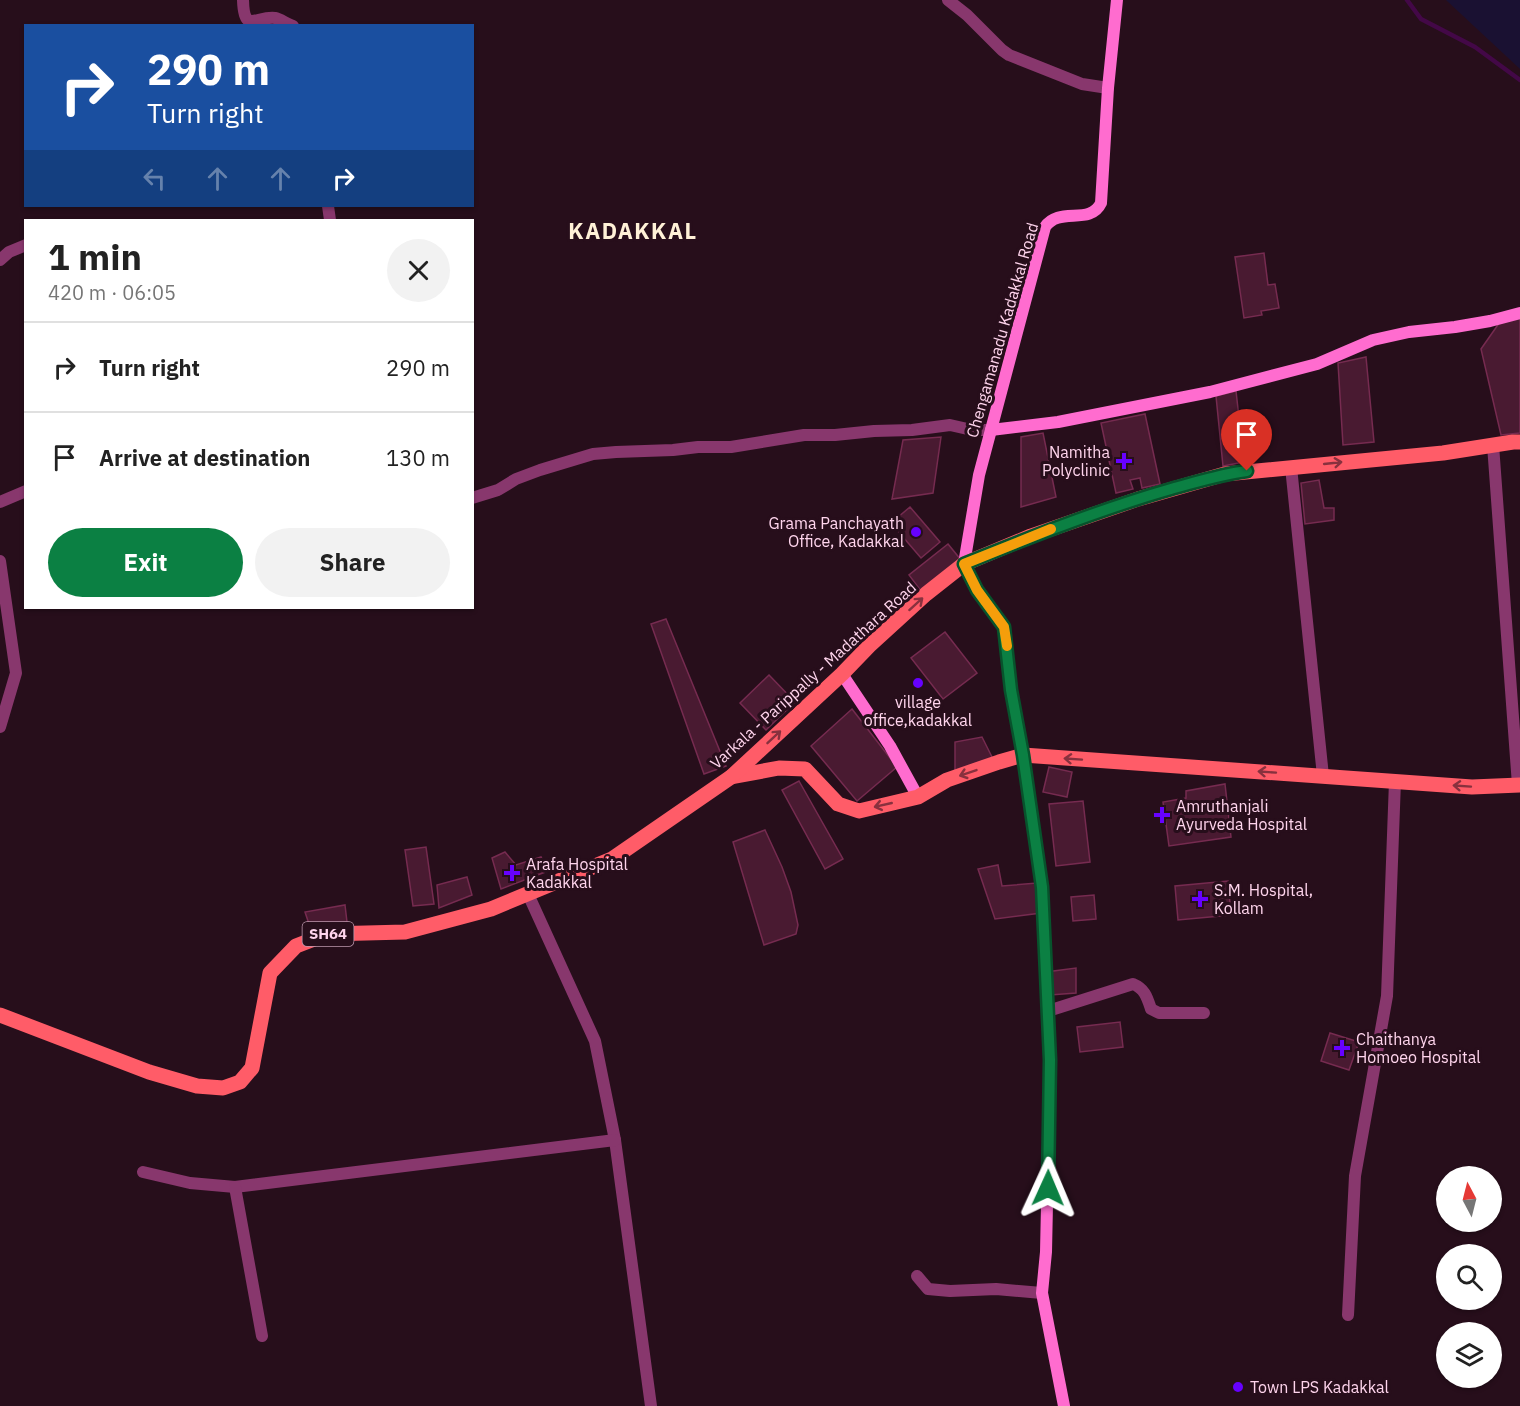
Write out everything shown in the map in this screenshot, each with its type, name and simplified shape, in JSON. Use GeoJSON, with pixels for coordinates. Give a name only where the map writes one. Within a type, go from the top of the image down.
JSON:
{"type":"FeatureCollection","features":[{"type":"Feature","properties":{"kind":"main road","name":"Varkala - Parippally - Madathara Road"},"geometry":{"type":"LineString","coordinates":[[0,1015],[149,1072],[196,1086],[223,1088],[240,1082],[252,1068],[270,973],[296,946],[327,934],[405,932],[491,909],[612,860],[731,777],[869,646],[964,564],[1031,536],[1138,499],[1225,474],[1443,453],[1520,442]]}},
{"type":"Feature","properties":{"kind":"main road"},"geometry":{"type":"LineString","coordinates":[[731,777],[778,768],[805,769],[838,804],[859,811],[918,797],[947,780],[1023,755],[1472,787],[1519,785]]}},
{"type":"Feature","properties":{"kind":"street"},"geometry":{"type":"LineString","coordinates":[[243,0],[244,15],[248,20],[254,22],[276,18],[289,24]]}},
{"type":"Feature","properties":{"kind":"street"},"geometry":{"type":"LineString","coordinates":[[948,0],[1009,55],[1082,84],[1108,88]]}},
{"type":"Feature","properties":{"kind":"street","name":"Chengamanadu Kadakkal Road"},"geometry":{"type":"LineString","coordinates":[[964,564],[979,475],[1044,227],[1056,217],[1089,214],[1101,203],[1108,88],[1117,0]]}},
{"type":"Feature","properties":{"kind":"street"},"geometry":{"type":"LineString","coordinates":[[0,260],[9,252],[24,245]]}},
{"type":"Feature","properties":{"kind":"street"},"geometry":{"type":"LineString","coordinates":[[474,497],[498,490],[516,479],[540,470],[593,454],[731,447],[804,435],[912,430],[950,425],[972,430],[991,430],[1058,422],[1210,392],[1317,364],[1373,340],[1409,332],[1490,321],[1520,313]]}},
{"type":"Feature","properties":{"kind":"street"},"geometry":{"type":"LineString","coordinates":[[1493,445],[1519,785]]}},
{"type":"Feature","properties":{"kind":"street"},"geometry":{"type":"LineString","coordinates":[[1291,467],[1323,776]]}},
{"type":"Feature","properties":{"kind":"street"},"geometry":{"type":"LineString","coordinates":[[0,502],[24,492]]}},
{"type":"Feature","properties":{"kind":"street"},"geometry":{"type":"LineString","coordinates":[[0,561],[16,674],[0,727]]}},
{"type":"Feature","properties":{"kind":"street"},"geometry":{"type":"LineString","coordinates":[[964,564],[977,590],[1004,627],[1011,690],[1042,887],[1050,1060],[1047,1241],[1042,1293],[1063,1406]]}},
{"type":"Feature","properties":{"kind":"street"},"geometry":{"type":"LineString","coordinates":[[842,674],[890,746],[918,797]]}},
{"type":"Feature","properties":{"kind":"street"},"geometry":{"type":"LineString","coordinates":[[1348,1316],[1355,1176],[1387,996],[1395,781]]}},
{"type":"Feature","properties":{"kind":"street"},"geometry":{"type":"LineString","coordinates":[[528,894],[595,1041],[615,1140],[651,1406]]}},
{"type":"Feature","properties":{"kind":"street"},"geometry":{"type":"LineString","coordinates":[[1048,1011],[1132,984],[1141,987],[1151,1009],[1159,1013],[1204,1013]]}},
{"type":"Feature","properties":{"kind":"street"},"geometry":{"type":"LineString","coordinates":[[143,1172],[190,1183],[235,1187],[615,1140]]}},
{"type":"Feature","properties":{"kind":"street"},"geometry":{"type":"LineString","coordinates":[[235,1187],[261,1336]]}},
{"type":"Feature","properties":{"kind":"street"},"geometry":{"type":"LineString","coordinates":[[917,1276],[928,1289],[950,1291],[996,1289],[1042,1293]]}},
{"type":"Feature","properties":{"kind":"shaded area"},"geometry":{"type":"Polygon","coordinates":[[[1446,0],[1520,0],[1520,69],[1446,0]]]}},
{"type":"Feature","properties":{"kind":"building"},"geometry":{"type":"Polygon","coordinates":[[[1264,253],[1268,285],[1275,284],[1279,308],[1261,311],[1262,315],[1244,318],[1235,257],[1264,253]]]}},
{"type":"Feature","properties":{"kind":"building"},"geometry":{"type":"Polygon","coordinates":[[[1520,316],[1520,433],[1501,435],[1481,349],[1502,319],[1520,316]]]}},
{"type":"Feature","properties":{"kind":"building"},"geometry":{"type":"Polygon","coordinates":[[[1366,357],[1374,442],[1343,445],[1338,363],[1366,357]]]}},
{"type":"Feature","properties":{"kind":"building"},"geometry":{"type":"Polygon","coordinates":[[[1236,391],[1244,462],[1223,466],[1216,396],[1236,391]]]}},
{"type":"Feature","properties":{"kind":"building"},"geometry":{"type":"Polygon","coordinates":[[[1145,414],[1160,484],[1142,488],[1140,478],[1130,480],[1133,489],[1116,493],[1101,423],[1145,414]]]}},
{"type":"Feature","properties":{"kind":"building"},"geometry":{"type":"Polygon","coordinates":[[[1043,433],[1056,497],[1021,507],[1021,437],[1043,433]]]}},
{"type":"Feature","properties":{"kind":"building"},"geometry":{"type":"Polygon","coordinates":[[[941,437],[933,493],[892,499],[903,440],[941,437]]]}},
{"type":"Feature","properties":{"kind":"building"},"geometry":{"type":"Polygon","coordinates":[[[1319,480],[1324,508],[1334,508],[1334,520],[1305,524],[1301,483],[1319,480]]]}},
{"type":"Feature","properties":{"kind":"building","name":"Grama Panchayath Office, Kadakkal"},"geometry":{"type":"Polygon","coordinates":[[[910,507],[940,542],[921,558],[891,523],[910,507]]]}},
{"type":"Feature","properties":{"kind":"building"},"geometry":{"type":"Polygon","coordinates":[[[948,544],[961,560],[921,591],[909,575],[948,544]]]}},
{"type":"Feature","properties":{"kind":"building"},"geometry":{"type":"Polygon","coordinates":[[[666,619],[726,766],[704,774],[651,624],[666,619]]]}},
{"type":"Feature","properties":{"kind":"building"},"geometry":{"type":"Polygon","coordinates":[[[945,632],[977,673],[943,699],[911,658],[945,632]]]}},
{"type":"Feature","properties":{"kind":"building"},"geometry":{"type":"Polygon","coordinates":[[[769,675],[795,702],[766,730],[740,703],[769,675]]]}},
{"type":"Feature","properties":{"kind":"building"},"geometry":{"type":"Polygon","coordinates":[[[852,709],[897,767],[857,801],[811,746],[852,709]]]}},
{"type":"Feature","properties":{"kind":"building"},"geometry":{"type":"Polygon","coordinates":[[[982,737],[993,759],[955,773],[955,742],[982,737]]]}},
{"type":"Feature","properties":{"kind":"building"},"geometry":{"type":"Polygon","coordinates":[[[1049,767],[1072,772],[1067,797],[1043,792],[1049,767]]]}},
{"type":"Feature","properties":{"kind":"building"},"geometry":{"type":"Polygon","coordinates":[[[799,781],[843,859],[825,869],[782,790],[799,781]]]}},
{"type":"Feature","properties":{"kind":"building"},"geometry":{"type":"Polygon","coordinates":[[[1225,784],[1231,837],[1169,846],[1163,802],[1186,798],[1186,791],[1225,784]]]}},
{"type":"Feature","properties":{"kind":"building"},"geometry":{"type":"Polygon","coordinates":[[[1083,801],[1090,862],[1056,866],[1049,804],[1083,801]]]}},
{"type":"Feature","properties":{"kind":"building"},"geometry":{"type":"Polygon","coordinates":[[[765,830],[791,892],[798,925],[796,934],[764,945],[733,842],[765,830]]]}},
{"type":"Feature","properties":{"kind":"building"},"geometry":{"type":"Polygon","coordinates":[[[426,847],[434,904],[413,906],[405,850],[426,847]]]}},
{"type":"Feature","properties":{"kind":"building"},"geometry":{"type":"Polygon","coordinates":[[[505,852],[516,865],[541,857],[548,871],[501,889],[492,858],[505,852]]]}},
{"type":"Feature","properties":{"kind":"building"},"geometry":{"type":"Polygon","coordinates":[[[998,865],[1002,886],[1037,883],[1041,913],[995,919],[978,869],[998,865]]]}},
{"type":"Feature","properties":{"kind":"building"},"geometry":{"type":"Polygon","coordinates":[[[467,877],[472,895],[439,908],[437,885],[467,877]]]}},
{"type":"Feature","properties":{"kind":"building"},"geometry":{"type":"Polygon","coordinates":[[[1228,881],[1231,915],[1178,920],[1175,886],[1228,881]]]}},
{"type":"Feature","properties":{"kind":"building"},"geometry":{"type":"Polygon","coordinates":[[[1094,895],[1096,919],[1073,921],[1071,897],[1094,895]]]}},
{"type":"Feature","properties":{"kind":"building"},"geometry":{"type":"Polygon","coordinates":[[[345,905],[347,922],[310,927],[305,912],[345,905]]]}},
{"type":"Feature","properties":{"kind":"building"},"geometry":{"type":"Polygon","coordinates":[[[1076,968],[1076,993],[1050,995],[1046,972],[1076,968]]]}},
{"type":"Feature","properties":{"kind":"building"},"geometry":{"type":"Polygon","coordinates":[[[1120,1022],[1123,1047],[1080,1052],[1077,1027],[1120,1022]]]}},
{"type":"Feature","properties":{"kind":"building"},"geometry":{"type":"Polygon","coordinates":[[[1330,1033],[1359,1042],[1349,1070],[1321,1061],[1330,1033]]]}},
{"type":"Feature","properties":{"kind":"waterway"},"geometry":{"type":"LineString","coordinates":[[1407,0],[1421,19],[1475,47],[1520,80]]}},
{"type":"Feature","properties":{"kind":"slow traffic"},"geometry":{"type":"LineString","coordinates":[[1007,646],[1004,627],[977,590],[964,564],[1051,529]]}},
{"type":"Feature","properties":{"kind":"place","name":"Namitha Polyclinic"},"geometry":{"type":"Point","coordinates":[1124,461]}},
{"type":"Feature","properties":{"kind":"place","name":"Grama Panchayath Office, Kadakkal"},"geometry":{"type":"Point","coordinates":[916,532]}},
{"type":"Feature","properties":{"kind":"place","name":"village office,kadakkal"},"geometry":{"type":"Point","coordinates":[918,683]}},
{"type":"Feature","properties":{"kind":"place","name":"Amruthanjali Ayurveda Hospital"},"geometry":{"type":"Point","coordinates":[1162,815]}},
{"type":"Feature","properties":{"kind":"place","name":"Arafa Hospital Kadakkal"},"geometry":{"type":"Point","coordinates":[512,873]}},
{"type":"Feature","properties":{"kind":"place","name":"S.M. Hospital, Kollam"},"geometry":{"type":"Point","coordinates":[1200,899]}},
{"type":"Feature","properties":{"kind":"place","name":"Chaithanya Homoeo Hospital"},"geometry":{"type":"Point","coordinates":[1342,1048]}},
{"type":"Feature","properties":{"kind":"place","name":"Town LPS Kadakkal"},"geometry":{"type":"Point","coordinates":[1238,1387]}},
{"type":"Feature","properties":{"kind":"district","name":"KADAKKAL"},"geometry":{"type":"Point","coordinates":[633,231]}},
{"type":"Feature","properties":{"kind":"route"},"geometry":{"type":"LineString","coordinates":[[1048,1188],[1050,1060],[1042,887],[1011,690],[1004,627],[977,590],[964,564],[1031,536],[1138,499],[1225,474],[1247,471]]}}]}
